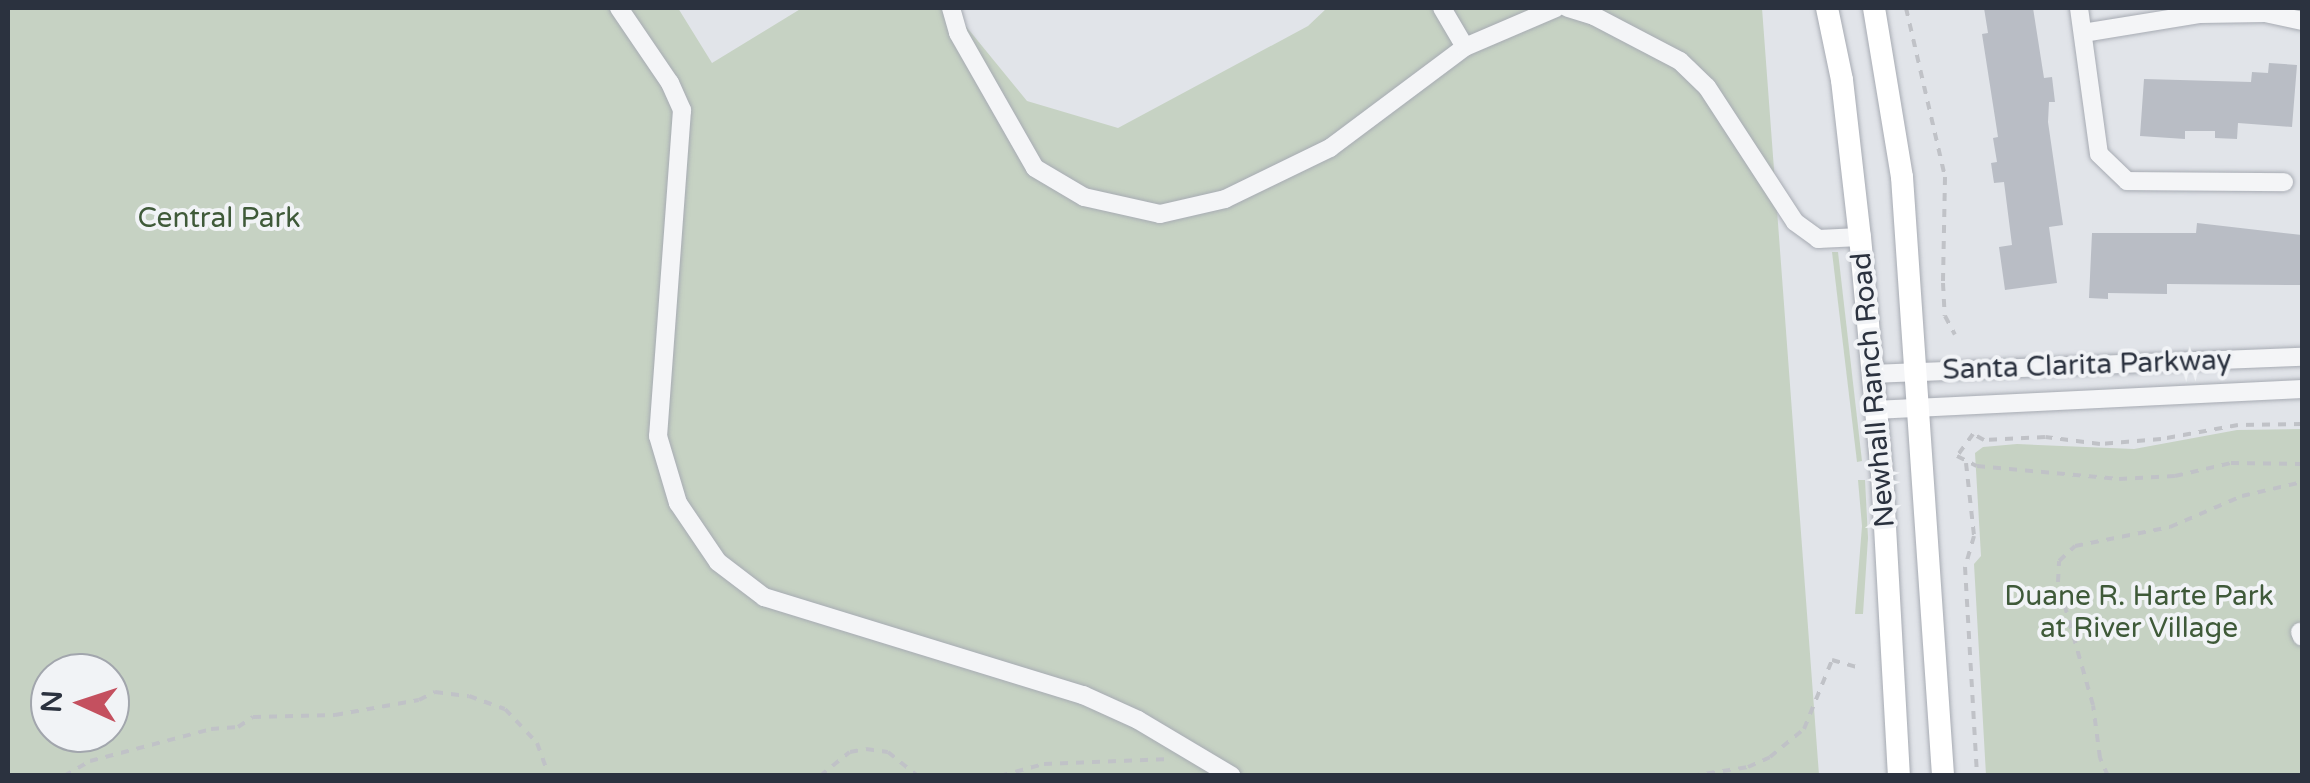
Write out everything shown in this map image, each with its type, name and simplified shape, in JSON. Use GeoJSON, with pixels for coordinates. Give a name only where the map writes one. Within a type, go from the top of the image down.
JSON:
{"type":"FeatureCollection","features":[{"type":"Feature","properties":{"kind":"main road","name":"Newhall Ranch Road"},"geometry":{"type":"LineString","coordinates":[[1828,8],[1842,80],[1860,237],[1900,776]]}},
{"type":"Feature","properties":{"kind":"main road","name":"Newhall Ranch Road"},"geometry":{"type":"LineString","coordinates":[[1874,8],[1902,177],[1944,776]]}},
{"type":"Feature","properties":{"kind":"street"},"geometry":{"type":"LineString","coordinates":[[619,8],[670,83],[682,110],[658,436],[678,503],[718,562],[764,597],[1084,695],[1232,776]]}},
{"type":"Feature","properties":{"kind":"street"},"geometry":{"type":"LineString","coordinates":[[951,8],[958,33],[1035,168],[1084,197],[1160,214],[1225,199],[1330,148],[1465,48],[1556,8]]}},
{"type":"Feature","properties":{"kind":"street"},"geometry":{"type":"LineString","coordinates":[[1442,8],[1465,48]]}},
{"type":"Feature","properties":{"kind":"street"},"geometry":{"type":"LineString","coordinates":[[1568,8],[1594,16],[1680,61],[1707,87],[1795,222],[1818,239],[1860,237]]}},
{"type":"Feature","properties":{"kind":"street"},"geometry":{"type":"LineString","coordinates":[[2079,8],[2099,154],[2127,181],[2284,182]]}},
{"type":"Feature","properties":{"kind":"street"},"geometry":{"type":"LineString","coordinates":[[2083,33],[2200,14],[2264,13],[2302,22]]}},
{"type":"Feature","properties":{"kind":"street","name":"Santa Clarita Parkway"},"geometry":{"type":"LineString","coordinates":[[1871,374],[2302,356]]}},
{"type":"Feature","properties":{"kind":"street","name":"Santa Clarita Parkway"},"geometry":{"type":"LineString","coordinates":[[1874,410],[2302,389]]}},
{"type":"Feature","properties":{"kind":"path"},"geometry":{"type":"LineString","coordinates":[[1906,8],[1944,177],[1943,284],[1946,316],[1955,335]]}},
{"type":"Feature","properties":{"kind":"path"},"geometry":{"type":"LineString","coordinates":[[2302,424],[2238,425],[2161,440],[2100,444],[2045,437],[1984,440],[1973,434],[1958,456],[1966,462],[2120,479],[2175,476],[2244,462],[2302,464]]}},
{"type":"Feature","properties":{"kind":"path"},"geometry":{"type":"LineString","coordinates":[[1966,462],[1974,536],[1965,567],[1977,776]]}},
{"type":"Feature","properties":{"kind":"path"},"geometry":{"type":"LineString","coordinates":[[2108,776],[2100,758],[2094,705],[2058,582],[2059,561],[2075,546],[2170,528],[2242,496],[2302,482]]}},
{"type":"Feature","properties":{"kind":"path"},"geometry":{"type":"LineString","coordinates":[[1691,776],[1748,767],[1770,757],[1804,729],[1832,660],[1857,667]]}},
{"type":"Feature","properties":{"kind":"path"},"geometry":{"type":"LineString","coordinates":[[64,776],[90,761],[211,729],[238,727],[253,717],[336,715],[419,700],[436,692],[469,696],[505,709],[537,743],[549,776]]}},
{"type":"Feature","properties":{"kind":"path"},"geometry":{"type":"LineString","coordinates":[[820,776],[850,752],[866,749],[888,752],[918,776]]}},
{"type":"Feature","properties":{"kind":"path"},"geometry":{"type":"LineString","coordinates":[[1000,776],[1044,764],[1199,756]]}},
{"type":"Feature","properties":{"kind":"path"},"geometry":{"type":"LineString","coordinates":[[2242,776],[2252,776]]}},
{"type":"Feature","properties":{"kind":"green space","name":"Central Park"},"geometry":{"type":"Polygon","coordinates":[[[8,8],[678,8],[712,63],[802,8],[951,8],[1027,101],[1118,128],[1308,26],[1327,8],[1762,8],[1819,775],[8,775],[8,8]]]}},
{"type":"Feature","properties":{"kind":"green space"},"geometry":{"type":"Polygon","coordinates":[[[1832,252],[1838,252],[1862,461],[1857,462],[1832,252]]]}},
{"type":"Feature","properties":{"kind":"green space","name":"Duane R. Harte Park at River Village"},"geometry":{"type":"Polygon","coordinates":[[[2302,429],[2302,775],[1986,775],[1974,564],[1981,556],[1975,453],[1983,447],[2017,444],[2134,449],[2237,430],[2302,429]]]}},
{"type":"Feature","properties":{"kind":"green space"},"geometry":{"type":"Polygon","coordinates":[[[1858,480],[1865,480],[1868,538],[1863,614],[1855,614],[1862,526],[1858,480]]]}},
{"type":"Feature","properties":{"kind":"building"},"geometry":{"type":"Polygon","coordinates":[[[1984,8],[2033,8],[2044,78],[2052,77],[2055,102],[2049,102],[2048,122],[2063,225],[2049,227],[2057,283],[2005,290],[1999,247],[2012,245],[2004,182],[1994,183],[1991,163],[1997,162],[1993,138],[1998,137],[1982,34],[1988,33],[1984,8]]]}},
{"type":"Feature","properties":{"kind":"building"},"geometry":{"type":"Polygon","coordinates":[[[2269,63],[2297,65],[2292,127],[2238,123],[2237,139],[2215,138],[2215,131],[2185,131],[2185,139],[2140,136],[2144,79],[2251,82],[2252,72],[2268,73],[2269,63]]]}},
{"type":"Feature","properties":{"kind":"building"},"geometry":{"type":"Polygon","coordinates":[[[2197,223],[2302,235],[2302,285],[2167,284],[2167,294],[2108,293],[2108,299],[2089,298],[2092,233],[2196,233],[2197,223]]]}}]}
